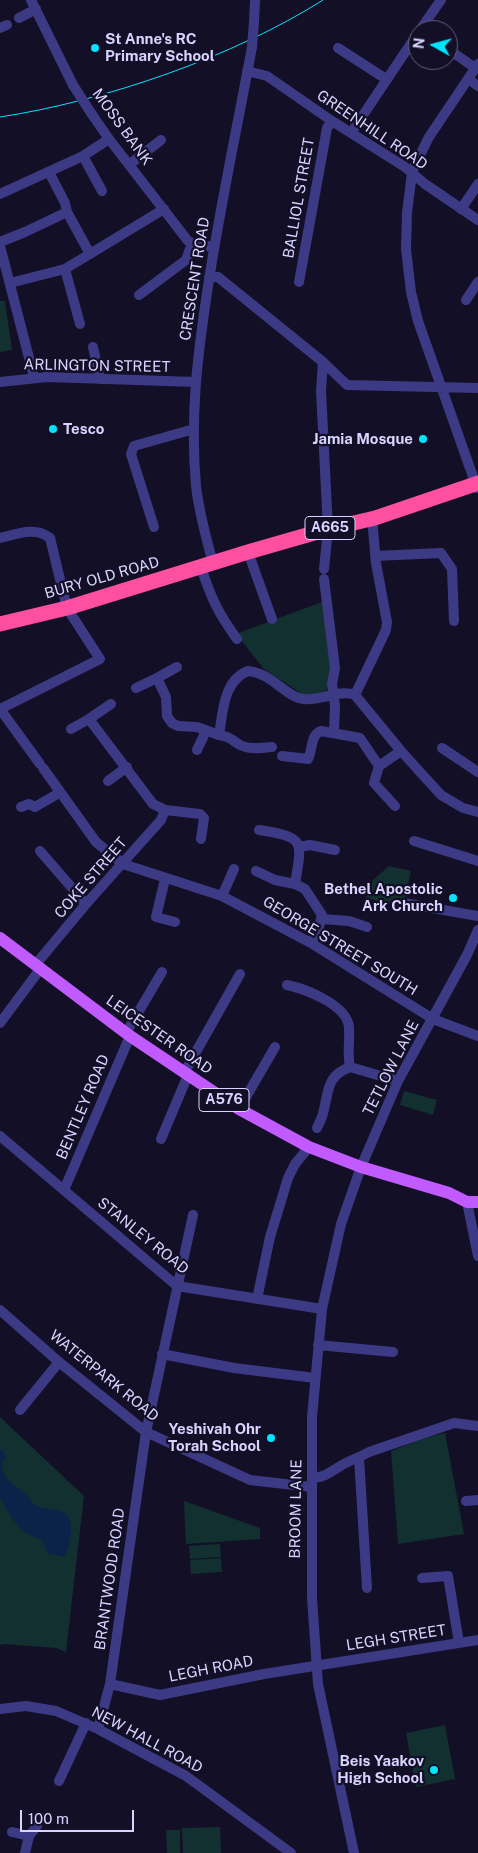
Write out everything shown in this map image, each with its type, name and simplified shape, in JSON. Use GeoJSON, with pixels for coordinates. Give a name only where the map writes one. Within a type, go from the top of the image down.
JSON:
{"type":"FeatureCollection","features":[{"type":"Feature","properties":{"kind":"highway","name":"A665"},"geometry":{"type":"LineString","coordinates":[[207,565],[328,528],[372,518],[477,486]]}},
{"type":"Feature","properties":{"kind":"highway","name":"BURY OLD ROAD"},"geometry":{"type":"LineString","coordinates":[[0,624],[67,608],[207,565]]}},
{"type":"Feature","properties":{"kind":"main road","name":"LEICESTER ROAD"},"geometry":{"type":"LineString","coordinates":[[0,938],[84,1003],[239,1109],[309,1147],[361,1167],[449,1193],[472,1202]]}},
{"type":"Feature","properties":{"kind":"street","name":"CRESCENT ROAD"},"geometry":{"type":"LineString","coordinates":[[237,639],[210,596],[203,525],[196,488],[195,382],[214,247],[252,48],[255,0]]}},
{"type":"Feature","properties":{"kind":"street"},"geometry":{"type":"LineString","coordinates":[[427,20],[441,0]]}},
{"type":"Feature","properties":{"kind":"street"},"geometry":{"type":"LineString","coordinates":[[19,18],[34,5]]}},
{"type":"Feature","properties":{"kind":"street","name":"MOSS BANK"},"geometry":{"type":"LineString","coordinates":[[34,5],[73,85],[91,113],[181,233],[194,244]]}},
{"type":"Feature","properties":{"kind":"street"},"geometry":{"type":"LineString","coordinates":[[338,48],[386,79]]}},
{"type":"Feature","properties":{"kind":"street"},"geometry":{"type":"LineString","coordinates":[[351,133],[408,48]]}},
{"type":"Feature","properties":{"kind":"street"},"geometry":{"type":"LineString","coordinates":[[458,55],[477,66],[429,137],[412,173],[406,231],[408,273],[418,321],[477,486]]}},
{"type":"Feature","properties":{"kind":"street","name":"GREENHILL ROAD"},"geometry":{"type":"LineString","coordinates":[[248,71],[267,76],[412,173],[478,220]]}},
{"type":"Feature","properties":{"kind":"street"},"geometry":{"type":"LineString","coordinates":[[468,79],[478,86]]}},
{"type":"Feature","properties":{"kind":"street","name":"BALLIOL STREET"},"geometry":{"type":"LineString","coordinates":[[299,282],[327,128],[332,121]]}},
{"type":"Feature","properties":{"kind":"street"},"geometry":{"type":"LineString","coordinates":[[0,194],[83,156],[109,139]]}},
{"type":"Feature","properties":{"kind":"street"},"geometry":{"type":"LineString","coordinates":[[130,164],[161,140]]}},
{"type":"Feature","properties":{"kind":"street"},"geometry":{"type":"LineString","coordinates":[[83,156],[102,191]]}},
{"type":"Feature","properties":{"kind":"street"},"geometry":{"type":"LineString","coordinates":[[49,172],[65,203],[67,212],[90,254]]}},
{"type":"Feature","properties":{"kind":"street"},"geometry":{"type":"LineString","coordinates":[[462,209],[478,184]]}},
{"type":"Feature","properties":{"kind":"street"},"geometry":{"type":"LineString","coordinates":[[10,283],[65,269],[164,209]]}},
{"type":"Feature","properties":{"kind":"street"},"geometry":{"type":"LineString","coordinates":[[0,242],[67,212]]}},
{"type":"Feature","properties":{"kind":"street"},"geometry":{"type":"LineString","coordinates":[[139,295],[186,260],[194,244],[214,247]]}},
{"type":"Feature","properties":{"kind":"street"},"geometry":{"type":"LineString","coordinates":[[0,246],[34,377]]}},
{"type":"Feature","properties":{"kind":"street"},"geometry":{"type":"LineString","coordinates":[[65,269],[80,324]]}},
{"type":"Feature","properties":{"kind":"street"},"geometry":{"type":"LineString","coordinates":[[209,277],[218,278],[223,281],[323,362],[347,385],[478,388]]}},
{"type":"Feature","properties":{"kind":"street"},"geometry":{"type":"LineString","coordinates":[[466,300],[478,282]]}},
{"type":"Feature","properties":{"kind":"street"},"geometry":{"type":"LineString","coordinates":[[93,347],[100,379]]}},
{"type":"Feature","properties":{"kind":"street"},"geometry":{"type":"LineString","coordinates":[[323,362],[321,391],[328,528],[324,574],[335,668],[332,684],[335,706],[334,732]]}},
{"type":"Feature","properties":{"kind":"street","name":"ARLINGTON STREET"},"geometry":{"type":"LineString","coordinates":[[0,382],[34,377],[195,382]]}},
{"type":"Feature","properties":{"kind":"street"},"geometry":{"type":"LineString","coordinates":[[154,526],[131,454],[134,446],[194,429]]}},
{"type":"Feature","properties":{"kind":"street"},"geometry":{"type":"LineString","coordinates":[[355,695],[386,630],[385,610],[375,556],[372,518]]}},
{"type":"Feature","properties":{"kind":"street"},"geometry":{"type":"LineString","coordinates":[[0,538],[32,531],[44,533],[50,538],[67,608],[100,659],[0,709]]}},
{"type":"Feature","properties":{"kind":"street"},"geometry":{"type":"LineString","coordinates":[[248,552],[272,619]]}},
{"type":"Feature","properties":{"kind":"street"},"geometry":{"type":"LineString","coordinates":[[375,556],[441,553],[452,569],[454,621]]}},
{"type":"Feature","properties":{"kind":"street"},"geometry":{"type":"LineString","coordinates":[[136,688],[177,667]]}},
{"type":"Feature","properties":{"kind":"street"},"geometry":{"type":"LineString","coordinates":[[219,735],[228,688],[234,680],[248,671],[264,675],[299,698],[310,699],[346,693],[355,695],[401,751],[441,795],[463,808],[478,812]]}},
{"type":"Feature","properties":{"kind":"street"},"geometry":{"type":"LineString","coordinates":[[157,678],[166,697],[167,716],[172,723],[178,726],[197,726],[206,731],[230,737],[241,746],[254,748],[272,747]]}},
{"type":"Feature","properties":{"kind":"street"},"geometry":{"type":"LineString","coordinates":[[71,729],[111,704]]}},
{"type":"Feature","properties":{"kind":"street","name":"GEORGE STREET SOUTH"},"geometry":{"type":"LineString","coordinates":[[0,709],[96,842],[123,864],[222,896],[311,943],[432,1019],[478,1036]]}},
{"type":"Feature","properties":{"kind":"street"},"geometry":{"type":"LineString","coordinates":[[89,719],[153,804],[165,810],[200,814],[204,818],[201,840]]}},
{"type":"Feature","properties":{"kind":"street"},"geometry":{"type":"LineString","coordinates":[[197,750],[206,731]]}},
{"type":"Feature","properties":{"kind":"street"},"geometry":{"type":"LineString","coordinates":[[282,756],[308,759],[317,732],[334,732],[360,738],[379,766]]}},
{"type":"Feature","properties":{"kind":"street"},"geometry":{"type":"LineString","coordinates":[[442,748],[478,772]]}},
{"type":"Feature","properties":{"kind":"street"},"geometry":{"type":"LineString","coordinates":[[395,806],[370,785],[379,766],[401,751]]}},
{"type":"Feature","properties":{"kind":"street"},"geometry":{"type":"LineString","coordinates":[[108,781],[127,767]]}},
{"type":"Feature","properties":{"kind":"street"},"geometry":{"type":"LineString","coordinates":[[21,807],[28,804],[35,811],[59,793]]}},
{"type":"Feature","properties":{"kind":"street","name":"COKE STREET"},"geometry":{"type":"LineString","coordinates":[[0,1023],[38,966],[86,904],[161,820],[165,810]]}},
{"type":"Feature","properties":{"kind":"street"},"geometry":{"type":"LineString","coordinates":[[259,830],[285,834],[294,840],[299,847],[300,855],[295,884]]}},
{"type":"Feature","properties":{"kind":"street"},"geometry":{"type":"LineString","coordinates":[[414,841],[478,861]]}},
{"type":"Feature","properties":{"kind":"street"},"geometry":{"type":"LineString","coordinates":[[299,847],[310,845],[335,850]]}},
{"type":"Feature","properties":{"kind":"street"},"geometry":{"type":"LineString","coordinates":[[40,851],[86,904]]}},
{"type":"Feature","properties":{"kind":"street"},"geometry":{"type":"LineString","coordinates":[[222,896],[234,869]]}},
{"type":"Feature","properties":{"kind":"street"},"geometry":{"type":"LineString","coordinates":[[256,870],[275,880],[295,884],[305,889],[320,912],[322,919],[311,943]]}},
{"type":"Feature","properties":{"kind":"street"},"geometry":{"type":"LineString","coordinates":[[165,879],[154,922],[175,922]]}},
{"type":"Feature","properties":{"kind":"street"},"geometry":{"type":"LineString","coordinates":[[404,903],[478,916]]}},
{"type":"Feature","properties":{"kind":"street"},"geometry":{"type":"LineString","coordinates":[[322,919],[349,921],[367,927]]}},
{"type":"Feature","properties":{"kind":"street","name":"TETLOW LANE"},"geometry":{"type":"LineString","coordinates":[[361,1167],[398,1081],[467,955],[478,930]]}},
{"type":"Feature","properties":{"kind":"street","name":"BENTLEY ROAD"},"geometry":{"type":"LineString","coordinates":[[64,1190],[128,1034],[162,972]]}},
{"type":"Feature","properties":{"kind":"street"},"geometry":{"type":"LineString","coordinates":[[161,1139],[186,1074],[240,974]]}},
{"type":"Feature","properties":{"kind":"street"},"geometry":{"type":"LineString","coordinates":[[287,985],[302,988],[341,1010],[347,1019],[349,1027],[347,1057],[350,1067]]}},
{"type":"Feature","properties":{"kind":"street"},"geometry":{"type":"LineString","coordinates":[[239,1109],[275,1047]]}},
{"type":"Feature","properties":{"kind":"street"},"geometry":{"type":"LineString","coordinates":[[317,1128],[324,1110],[327,1089],[333,1078],[350,1067],[398,1081]]}},
{"type":"Feature","properties":{"kind":"street","name":"STANLEY ROAD"},"geometry":{"type":"LineString","coordinates":[[0,1136],[177,1286],[322,1309]]}},
{"type":"Feature","properties":{"kind":"street"},"geometry":{"type":"LineString","coordinates":[[257,1299],[270,1238],[288,1178],[295,1164],[309,1147]]}},
{"type":"Feature","properties":{"kind":"street","name":"BROOM LANE"},"geometry":{"type":"LineString","coordinates":[[354,1853],[318,1684],[311,1582],[311,1482],[312,1417],[322,1309],[341,1224],[361,1167]]}},
{"type":"Feature","properties":{"kind":"street"},"geometry":{"type":"LineString","coordinates":[[472,1202],[478,1256]]}},
{"type":"Feature","properties":{"kind":"street","name":"BRANTWOOD ROAD"},"geometry":{"type":"LineString","coordinates":[[98,1729],[110,1684],[146,1432],[193,1214]]}},
{"type":"Feature","properties":{"kind":"street","name":"WATERPARK ROAD"},"geometry":{"type":"LineString","coordinates":[[0,1310],[146,1432],[250,1480],[311,1482]]}},
{"type":"Feature","properties":{"kind":"street"},"geometry":{"type":"LineString","coordinates":[[318,1345],[392,1352]]}},
{"type":"Feature","properties":{"kind":"street"},"geometry":{"type":"LineString","coordinates":[[162,1354],[234,1368],[315,1378]]}},
{"type":"Feature","properties":{"kind":"street"},"geometry":{"type":"LineString","coordinates":[[20,1410],[60,1362]]}},
{"type":"Feature","properties":{"kind":"street"},"geometry":{"type":"LineString","coordinates":[[311,1482],[368,1452],[454,1423],[478,1426]]}},
{"type":"Feature","properties":{"kind":"street"},"geometry":{"type":"LineString","coordinates":[[359,1458],[367,1588]]}},
{"type":"Feature","properties":{"kind":"street"},"geometry":{"type":"LineString","coordinates":[[466,1502],[478,1500]]}},
{"type":"Feature","properties":{"kind":"street"},"geometry":{"type":"LineString","coordinates":[[422,1578],[448,1576],[459,1643]]}},
{"type":"Feature","properties":{"kind":"street","name":"LEGH STREET"},"geometry":{"type":"LineString","coordinates":[[318,1666],[478,1640]]}},
{"type":"Feature","properties":{"kind":"street","name":"LEGH ROAD"},"geometry":{"type":"LineString","coordinates":[[110,1684],[160,1694],[264,1674],[318,1666]]}},
{"type":"Feature","properties":{"kind":"street","name":"NEW HALL ROAD"},"geometry":{"type":"LineString","coordinates":[[0,1709],[26,1706],[56,1711],[98,1729],[186,1776],[291,1853]]}},
{"type":"Feature","properties":{"kind":"street"},"geometry":{"type":"LineString","coordinates":[[59,1781],[86,1724]]}},
{"type":"Feature","properties":{"kind":"street"},"geometry":{"type":"LineString","coordinates":[[25,1853],[30,1836],[37,1826]]}},
{"type":"Feature","properties":{"kind":"street"},"geometry":{"type":"LineString","coordinates":[[12,1832],[30,1836]]}},
{"type":"Feature","properties":{"kind":"green space"},"geometry":{"type":"Polygon","coordinates":[[[0,301],[5,301],[12,350],[0,352],[0,301]]]}},
{"type":"Feature","properties":{"kind":"green space"},"geometry":{"type":"Polygon","coordinates":[[[322,602],[330,647],[331,671],[329,681],[326,691],[316,695],[302,694],[264,669],[236,634],[322,602]]]}},
{"type":"Feature","properties":{"kind":"green space"},"geometry":{"type":"Polygon","coordinates":[[[389,866],[411,871],[404,903],[399,907],[366,898],[373,880],[389,866]]]}},
{"type":"Feature","properties":{"kind":"green space"},"geometry":{"type":"Polygon","coordinates":[[[404,1091],[437,1100],[433,1115],[400,1105],[404,1091]]]}},
{"type":"Feature","properties":{"kind":"green space"},"geometry":{"type":"Polygon","coordinates":[[[0,1417],[84,1496],[66,1652],[56,1648],[0,1645],[0,1417]]]}},
{"type":"Feature","properties":{"kind":"green space"},"geometry":{"type":"Polygon","coordinates":[[[445,1433],[464,1534],[398,1544],[391,1451],[425,1438],[445,1433]]]}},
{"type":"Feature","properties":{"kind":"green space"},"geometry":{"type":"Polygon","coordinates":[[[184,1501],[260,1528],[260,1539],[186,1544],[184,1501]]]}},
{"type":"Feature","properties":{"kind":"green space"},"geometry":{"type":"Polygon","coordinates":[[[220,1544],[221,1557],[190,1559],[189,1546],[220,1544]]]}},
{"type":"Feature","properties":{"kind":"green space"},"geometry":{"type":"Polygon","coordinates":[[[221,1558],[222,1572],[191,1574],[190,1560],[221,1558]]]}},
{"type":"Feature","properties":{"kind":"green space"},"geometry":{"type":"Polygon","coordinates":[[[445,1725],[455,1779],[416,1787],[406,1733],[445,1725]]]}},
{"type":"Feature","properties":{"kind":"green space"},"geometry":{"type":"Polygon","coordinates":[[[220,1827],[221,1853],[183,1853],[182,1828],[220,1827]]]}},
{"type":"Feature","properties":{"kind":"green space"},"geometry":{"type":"Polygon","coordinates":[[[166,1830],[180,1830],[180,1853],[167,1853],[166,1830]]]}},
{"type":"Feature","properties":{"kind":"water"},"geometry":{"type":"Polygon","coordinates":[[[0,1449],[3,1450],[6,1458],[1,1463],[6,1478],[36,1505],[63,1512],[70,1521],[71,1534],[64,1557],[47,1553],[42,1540],[22,1530],[0,1499],[0,1449]]]}},
{"type":"Feature","properties":{"kind":"tram line"},"geometry":{"type":"LineString","coordinates":[[0,117],[82,100],[167,74],[249,40],[288,21],[323,0]]}},
{"type":"Feature","properties":{"kind":"place","name":"St Anne's RC Primary School"},"geometry":{"type":"Point","coordinates":[95,48]}},
{"type":"Feature","properties":{"kind":"place","name":"Tesco"},"geometry":{"type":"Point","coordinates":[53,429]}},
{"type":"Feature","properties":{"kind":"place","name":"Jamia Mosque"},"geometry":{"type":"Point","coordinates":[423,439]}},
{"type":"Feature","properties":{"kind":"place","name":"Bethel Apostolic Ark Church"},"geometry":{"type":"Point","coordinates":[453,898]}},
{"type":"Feature","properties":{"kind":"place","name":"Yeshivah Ohr Torah School"},"geometry":{"type":"Point","coordinates":[271,1438]}},
{"type":"Feature","properties":{"kind":"place","name":"Beis Yaakov High School"},"geometry":{"type":"Point","coordinates":[434,1770]}}]}
